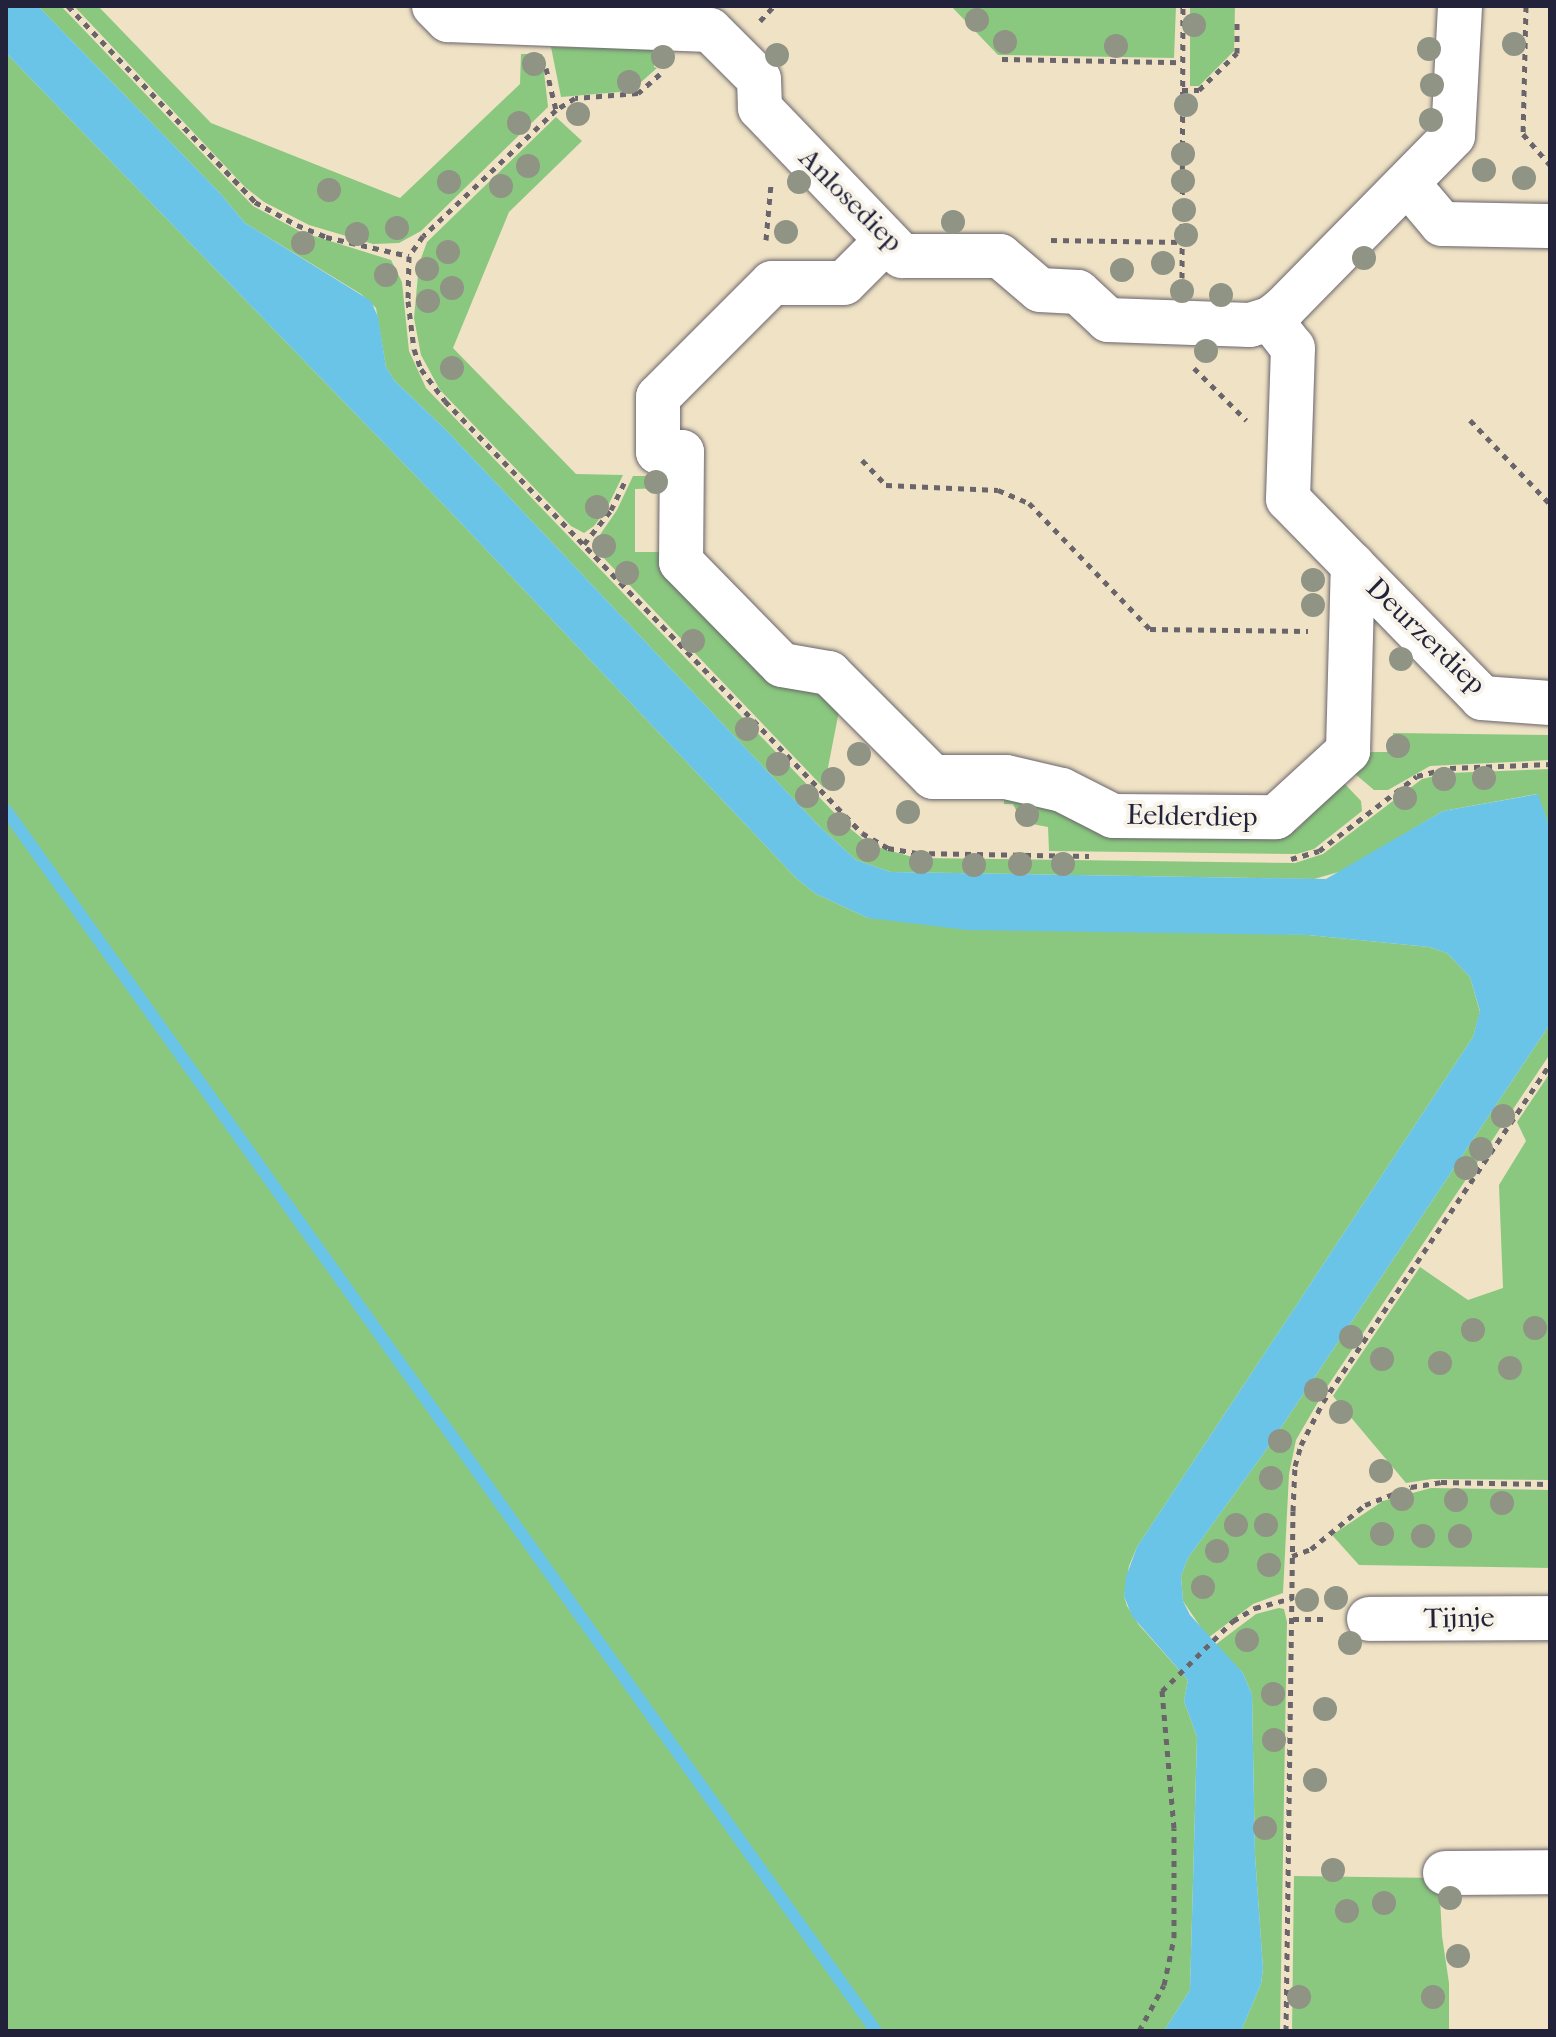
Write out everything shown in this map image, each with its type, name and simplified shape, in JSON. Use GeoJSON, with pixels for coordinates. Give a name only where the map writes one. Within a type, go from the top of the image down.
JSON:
{"type":"FeatureCollection","features":[{"type":"Feature","properties":{"kind":"street"},"geometry":{"type":"LineString","coordinates":[[434,6],[448,20],[710,30]]}},
{"type":"Feature","properties":{"kind":"street"},"geometry":{"type":"LineString","coordinates":[[1353,565],[1288,499],[1293,348],[1270,319],[1409,185],[1453,136],[1460,6]]}},
{"type":"Feature","properties":{"kind":"street","name":"Anlosediep"},"geometry":{"type":"LineString","coordinates":[[710,30],[759,79],[760,108],[902,256],[1000,256],[1040,290],[1078,292],[1108,320],[1250,325],[1270,319]]}},
{"type":"Feature","properties":{"kind":"street"},"geometry":{"type":"LineString","coordinates":[[1409,185],[1442,224],[1550,226]]}},
{"type":"Feature","properties":{"kind":"street"},"geometry":{"type":"LineString","coordinates":[[658,452],[658,397],[772,283],[844,283],[886,241]]}},
{"type":"Feature","properties":{"kind":"street","name":"Eelderdiep"},"geometry":{"type":"LineString","coordinates":[[658,452],[682,452],[681,562],[782,665],[829,673],[933,777],[1006,777],[1062,790],[1113,816],[1276,817],[1348,751],[1353,565]]}},
{"type":"Feature","properties":{"kind":"street","name":"Deurzerdiep"},"geometry":{"type":"LineString","coordinates":[[1353,565],[1482,698],[1550,703]]}},
{"type":"Feature","properties":{"kind":"street","name":"Tijnje"},"geometry":{"type":"LineString","coordinates":[[1369,1619],[1550,1618]]}},
{"type":"Feature","properties":{"kind":"street"},"geometry":{"type":"LineString","coordinates":[[1445,1873],[1550,1872]]}},
{"type":"Feature","properties":{"kind":"path"},"geometry":{"type":"LineString","coordinates":[[68,6],[255,202],[326,237],[409,256],[423,236],[556,110],[575,98],[638,93],[710,30]]}},
{"type":"Feature","properties":{"kind":"path"},"geometry":{"type":"LineString","coordinates":[[1183,6],[1182,242],[1175,323],[1167,341],[1247,421],[1247,436]]}},
{"type":"Feature","properties":{"kind":"path"},"geometry":{"type":"LineString","coordinates":[[1526,6],[1523,134],[1550,165]]}},
{"type":"Feature","properties":{"kind":"path"},"geometry":{"type":"LineString","coordinates":[[1182,90],[1199,90],[1237,53],[1237,18]]}},
{"type":"Feature","properties":{"kind":"path"},"geometry":{"type":"LineString","coordinates":[[1002,59],[1182,62]]}},
{"type":"Feature","properties":{"kind":"path"},"geometry":{"type":"LineString","coordinates":[[772,283],[766,240],[768,186],[802,152]]}},
{"type":"Feature","properties":{"kind":"path"},"geometry":{"type":"LineString","coordinates":[[1043,240],[1182,242]]}},
{"type":"Feature","properties":{"kind":"path"},"geometry":{"type":"LineString","coordinates":[[1470,420],[1550,504]]}},
{"type":"Feature","properties":{"kind":"path"},"geometry":{"type":"LineString","coordinates":[[584,544],[611,510],[627,475],[658,452]]}},
{"type":"Feature","properties":{"kind":"path"},"geometry":{"type":"LineString","coordinates":[[862,460],[886,485],[998,490],[1029,503],[1150,629],[1349,631]]}},
{"type":"Feature","properties":{"kind":"path"},"geometry":{"type":"LineString","coordinates":[[1286,2031],[1295,1466],[1311,1425],[1550,1064]]}},
{"type":"Feature","properties":{"kind":"path"},"geometry":{"type":"LineString","coordinates":[[1292,1556],[1311,1549],[1365,1505],[1411,1487],[1441,1482],[1550,1484]]}},
{"type":"Feature","properties":{"kind":"path"},"geometry":{"type":"LineString","coordinates":[[1139,2031],[1164,1985],[1174,1938],[1171,1771],[1160,1699],[1167,1686],[1218,1634],[1255,1608],[1293,1598]]}},
{"type":"Feature","properties":{"kind":"green space"},"geometry":{"type":"Polygon","coordinates":[[[38,6],[61,6],[253,206],[301,232],[391,260],[402,282],[409,351],[426,388],[846,825],[870,845],[916,858],[1295,863],[1323,854],[1422,779],[1449,773],[1550,769],[1550,828],[1537,794],[1443,811],[1342,871],[1314,879],[891,872],[856,860],[818,825],[448,432],[394,380],[386,367],[376,308],[361,294],[245,223],[219,192],[38,6]]]}},
{"type":"Feature","properties":{"kind":"green space"},"geometry":{"type":"Polygon","coordinates":[[[74,6],[98,6],[211,123],[400,198],[520,84],[521,54],[542,54],[548,107],[421,231],[399,243],[373,244],[309,225],[264,202],[245,187],[74,6]]]}},
{"type":"Feature","properties":{"kind":"green space"},"geometry":{"type":"Polygon","coordinates":[[[951,6],[1176,6],[1174,58],[998,55],[951,6]]]}},
{"type":"Feature","properties":{"kind":"green space"},"geometry":{"type":"Polygon","coordinates":[[[1190,6],[1235,6],[1234,51],[1199,86],[1190,86],[1190,6]]]}},
{"type":"Feature","properties":{"kind":"green space"},"geometry":{"type":"Polygon","coordinates":[[[551,47],[654,49],[654,67],[657,68],[631,91],[561,97],[551,47]]]}},
{"type":"Feature","properties":{"kind":"green space"},"geometry":{"type":"Polygon","coordinates":[[[6,53],[442,503],[796,878],[816,894],[868,918],[1308,935],[1429,947],[1447,953],[1470,977],[1480,1012],[1473,1037],[1137,1547],[1129,1566],[1124,1596],[1127,1606],[1139,1625],[1188,1680],[1184,1701],[1197,1737],[1190,1990],[1164,2031],[6,2031],[6,53]]]}},
{"type":"Feature","properties":{"kind":"green space"},"geometry":{"type":"Polygon","coordinates":[[[556,117],[582,141],[509,212],[453,348],[576,474],[623,475],[606,510],[584,533],[571,526],[440,390],[421,355],[414,318],[419,264],[427,242],[556,117]]]}},
{"type":"Feature","properties":{"kind":"green space"},"geometry":{"type":"Polygon","coordinates":[[[633,476],[668,476],[667,488],[635,489],[635,552],[666,552],[779,681],[825,697],[839,711],[824,788],[596,550],[595,542],[617,510],[633,476]]]}},
{"type":"Feature","properties":{"kind":"green space"},"geometry":{"type":"Polygon","coordinates":[[[1393,733],[1550,735],[1550,760],[1430,766],[1388,790],[1374,790],[1354,773],[1355,752],[1392,752],[1393,733]]]}},
{"type":"Feature","properties":{"kind":"green space"},"geometry":{"type":"Polygon","coordinates":[[[1344,783],[1361,801],[1362,811],[1314,849],[1297,854],[1049,851],[1048,827],[1022,822],[1013,804],[1004,804],[1004,791],[1112,827],[1296,830],[1344,783]]]}},
{"type":"Feature","properties":{"kind":"green space"},"geometry":{"type":"Polygon","coordinates":[[[1550,1024],[1550,1054],[1325,1390],[1296,1440],[1289,1474],[1283,1593],[1253,1604],[1208,1638],[1183,1601],[1181,1576],[1188,1558],[1264,1453],[1550,1024]]]}},
{"type":"Feature","properties":{"kind":"green space"},"geometry":{"type":"Polygon","coordinates":[[[1550,1073],[1550,1480],[1432,1479],[1406,1483],[1333,1396],[1420,1267],[1468,1300],[1503,1288],[1499,1185],[1526,1141],[1517,1122],[1550,1073]]]}},
{"type":"Feature","properties":{"kind":"green space"},"geometry":{"type":"Polygon","coordinates":[[[1431,1488],[1550,1490],[1550,1568],[1359,1565],[1332,1535],[1383,1501],[1431,1488]]]}},
{"type":"Feature","properties":{"kind":"green space"},"geometry":{"type":"Polygon","coordinates":[[[1284,1609],[1287,1622],[1280,2031],[1241,2031],[1261,1984],[1263,1968],[1255,1855],[1252,1695],[1243,1673],[1215,1645],[1256,1614],[1284,1609]]]}},
{"type":"Feature","properties":{"kind":"green space"},"geometry":{"type":"Polygon","coordinates":[[[1294,1876],[1439,1878],[1442,1936],[1449,1983],[1449,2031],[1292,2031],[1294,1876]]]}},
{"type":"Feature","properties":{"kind":"water"},"geometry":{"type":"Polygon","coordinates":[[[6,6],[38,6],[219,192],[245,223],[371,301],[378,317],[386,367],[394,380],[448,432],[818,825],[856,860],[891,872],[1326,879],[1443,811],[1538,794],[1550,828],[1550,1024],[1264,1453],[1188,1558],[1181,1576],[1183,1601],[1190,1615],[1243,1673],[1252,1695],[1255,1855],[1263,1968],[1261,1984],[1241,2031],[1164,2031],[1190,1990],[1197,1737],[1184,1701],[1188,1680],[1132,1616],[1124,1596],[1126,1577],[1137,1547],[1473,1037],[1480,1011],[1470,977],[1447,953],[1429,947],[1308,935],[967,930],[868,918],[816,894],[796,878],[442,503],[6,53],[6,6]]]}},
{"type":"Feature","properties":{"kind":"waterway"},"geometry":{"type":"LineString","coordinates":[[6,810],[876,2031]]}}]}
